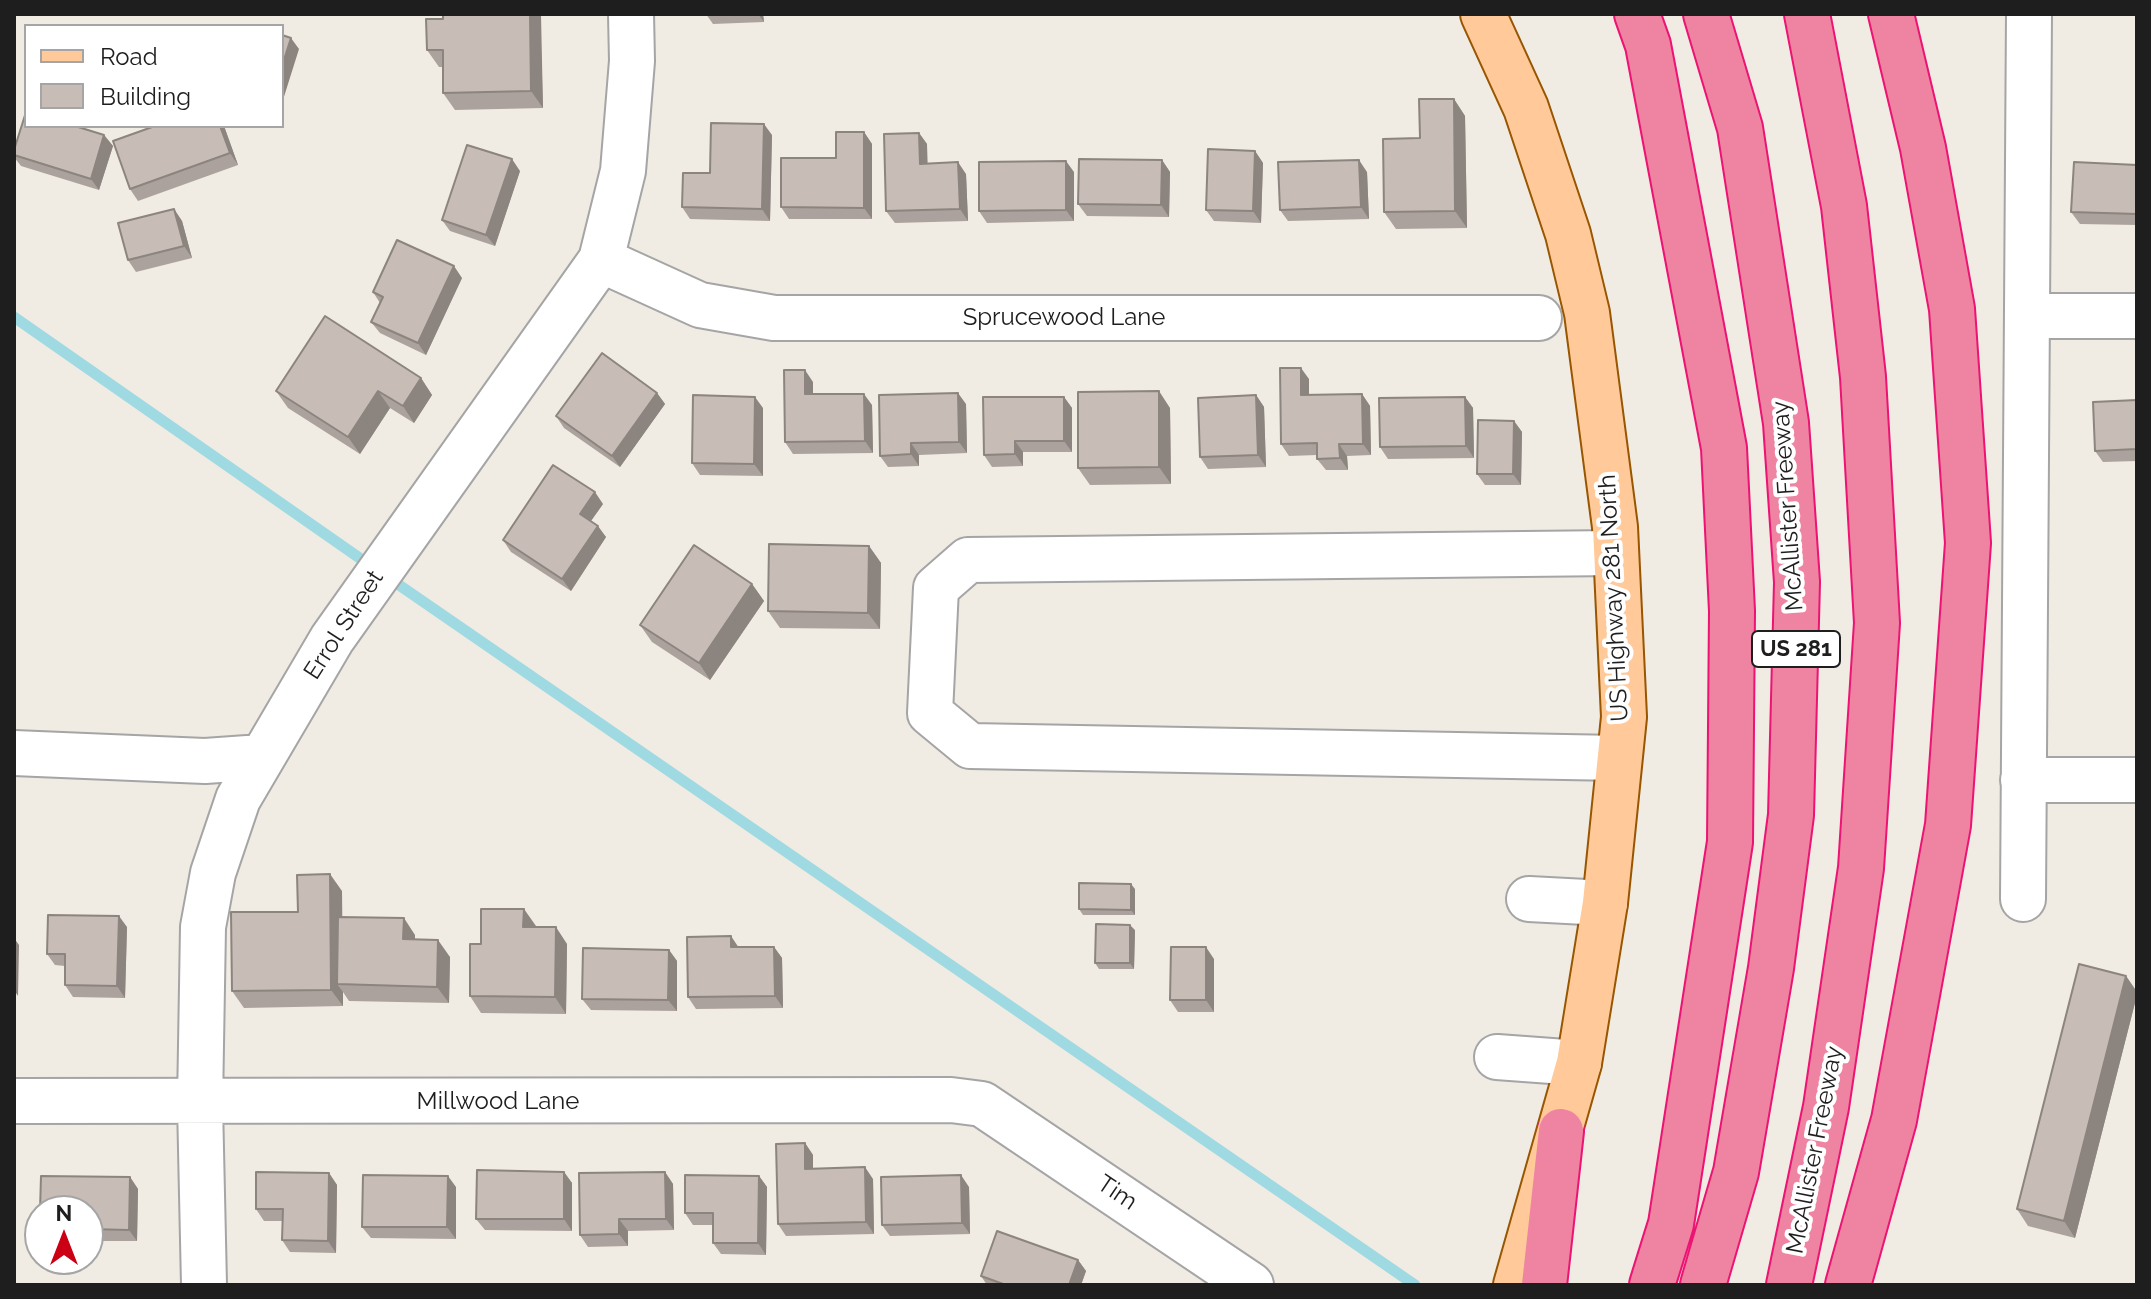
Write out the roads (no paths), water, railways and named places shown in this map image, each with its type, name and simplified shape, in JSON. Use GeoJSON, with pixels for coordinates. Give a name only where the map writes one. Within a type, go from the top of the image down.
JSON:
{"type":"FeatureCollection","features":[{"type":"Feature","properties":{"kind":"highway"},"geometry":{"type":"LineString","coordinates":[[1637,14],[1652,61],[1724,448],[1732,611],[1730,842],[1673,1210],[1652,1285]]}},
{"type":"Feature","properties":{"kind":"highway","name":"McAllister Freeway"},"geometry":{"type":"LineString","coordinates":[[1703,1285],[1736,1172],[1771,968],[1791,815],[1797,582],[1786,423],[1740,128],[1706,14]]}},
{"type":"Feature","properties":{"kind":"highway","name":"McAllister Freeway"},"geometry":{"type":"LineString","coordinates":[[1789,1285],[1826,1107],[1861,868],[1877,623],[1863,377],[1847,237],[1807,14]]}},
{"type":"Feature","properties":{"kind":"highway"},"geometry":{"type":"LineString","coordinates":[[1848,1285],[1894,1120],[1948,825],[1968,543],[1952,309],[1923,148],[1891,14]]}},
{"type":"Feature","properties":{"kind":"highway"},"geometry":{"type":"LineString","coordinates":[[1544,1285],[1561,1131]]}},
{"type":"Feature","properties":{"kind":"main road","name":"US Highway 281 North"},"geometry":{"type":"LineString","coordinates":[[1483,14],[1526,108],[1568,234],[1587,313],[1616,553],[1624,717],[1605,903],[1579,1063],[1516,1285]]}},
{"type":"Feature","properties":{"kind":"street","name":"Errol Street"},"geometry":{"type":"LineString","coordinates":[[204,1285],[200,1104],[203,927],[213,873],[238,799],[332,639],[601,260],[623,171],[632,61],[631,14]]}},
{"type":"Feature","properties":{"kind":"street"},"geometry":{"type":"LineString","coordinates":[[2023,899],[2029,14]]}},
{"type":"Feature","properties":{"kind":"street","name":"Sprucewood Lane"},"geometry":{"type":"LineString","coordinates":[[601,260],[700,305],[774,318],[1539,318]]}},
{"type":"Feature","properties":{"kind":"street"},"geometry":{"type":"LineString","coordinates":[[2028,316],[2137,316]]}},
{"type":"Feature","properties":{"kind":"street"},"geometry":{"type":"LineString","coordinates":[[1616,553],[968,560],[936,588],[930,713],[970,746],[1619,758]]}},
{"type":"Feature","properties":{"kind":"street"},"geometry":{"type":"LineString","coordinates":[[14,753],[205,761],[262,757]]}},
{"type":"Feature","properties":{"kind":"street"},"geometry":{"type":"LineString","coordinates":[[2023,780],[2137,780]]}},
{"type":"Feature","properties":{"kind":"street"},"geometry":{"type":"LineString","coordinates":[[1529,899],[1605,903]]}},
{"type":"Feature","properties":{"kind":"street"},"geometry":{"type":"LineString","coordinates":[[1497,1057],[1579,1063]]}},
{"type":"Feature","properties":{"kind":"street","name":"Millwood Lane"},"geometry":{"type":"LineString","coordinates":[[14,1101],[200,1104],[951,1100],[982,1104]]}},
{"type":"Feature","properties":{"kind":"street","name":"Tim"},"geometry":{"type":"LineString","coordinates":[[982,1104],[1251,1285]]}},
{"type":"Feature","properties":{"kind":"waterway"},"geometry":{"type":"LineString","coordinates":[[14,317],[371,566]]}},
{"type":"Feature","properties":{"kind":"waterway"},"geometry":{"type":"LineString","coordinates":[[386,576],[1415,1285]]}}]}
